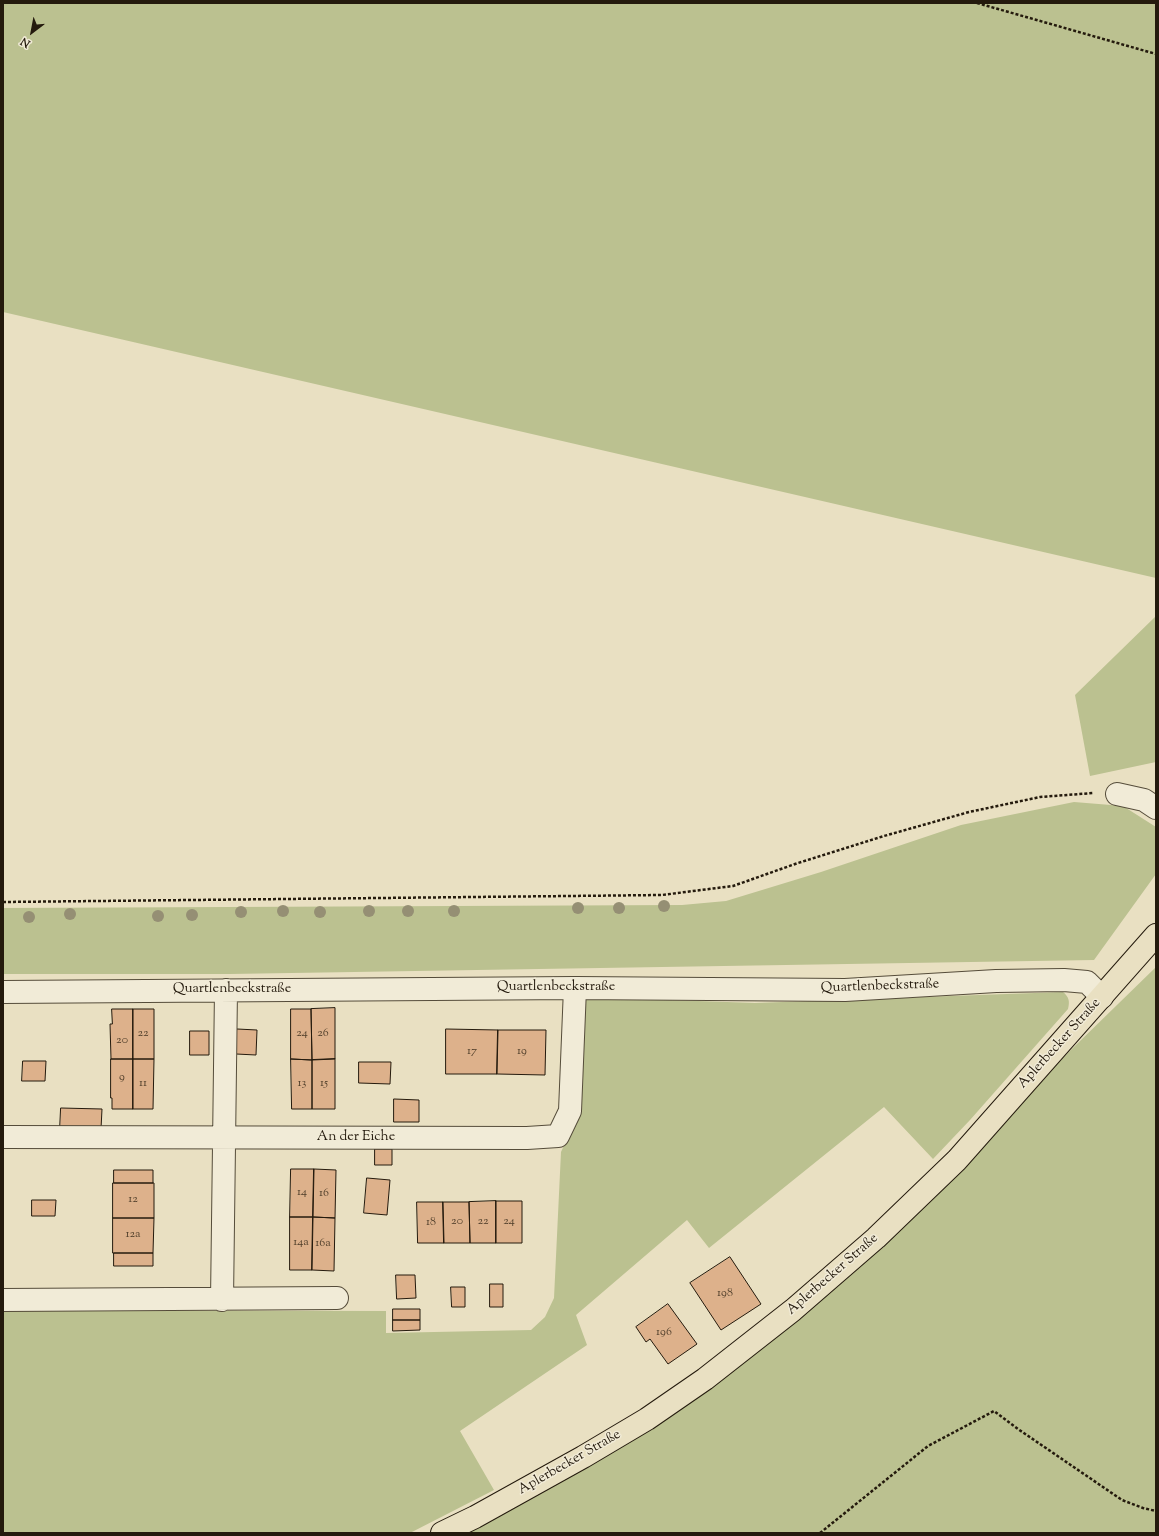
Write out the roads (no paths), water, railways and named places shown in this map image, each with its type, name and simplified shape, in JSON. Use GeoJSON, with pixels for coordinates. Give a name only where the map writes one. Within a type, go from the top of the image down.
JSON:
{"type":"FeatureCollection","features":[{"type":"Feature","properties":{"kind":"main road","name":"Aplerbecker Straße"},"geometry":{"type":"LineString","coordinates":[[442,1533],[475,1517],[576,1461],[647,1419],[704,1379],[793,1310],[876,1238],[957,1160],[1156,935]]}},
{"type":"Feature","properties":{"kind":"street"},"geometry":{"type":"LineString","coordinates":[[1117,794],[1144,800],[1156,808]]}},
{"type":"Feature","properties":{"kind":"street","name":"Quartlenbeckstraße"},"geometry":{"type":"LineString","coordinates":[[3,992],[575,988],[845,990],[996,981],[1064,980],[1087,982],[1102,997]]}},
{"type":"Feature","properties":{"kind":"street","name":"An der Eiche"},"geometry":{"type":"LineString","coordinates":[[3,1137],[527,1138],[558,1136],[570,1111],[575,988]]}},
{"type":"Feature","properties":{"kind":"street"},"geometry":{"type":"LineString","coordinates":[[222,1300],[226,990]]}},
{"type":"Feature","properties":{"kind":"street"},"geometry":{"type":"LineString","coordinates":[[3,1300],[222,1300],[338,1298]]}}]}
